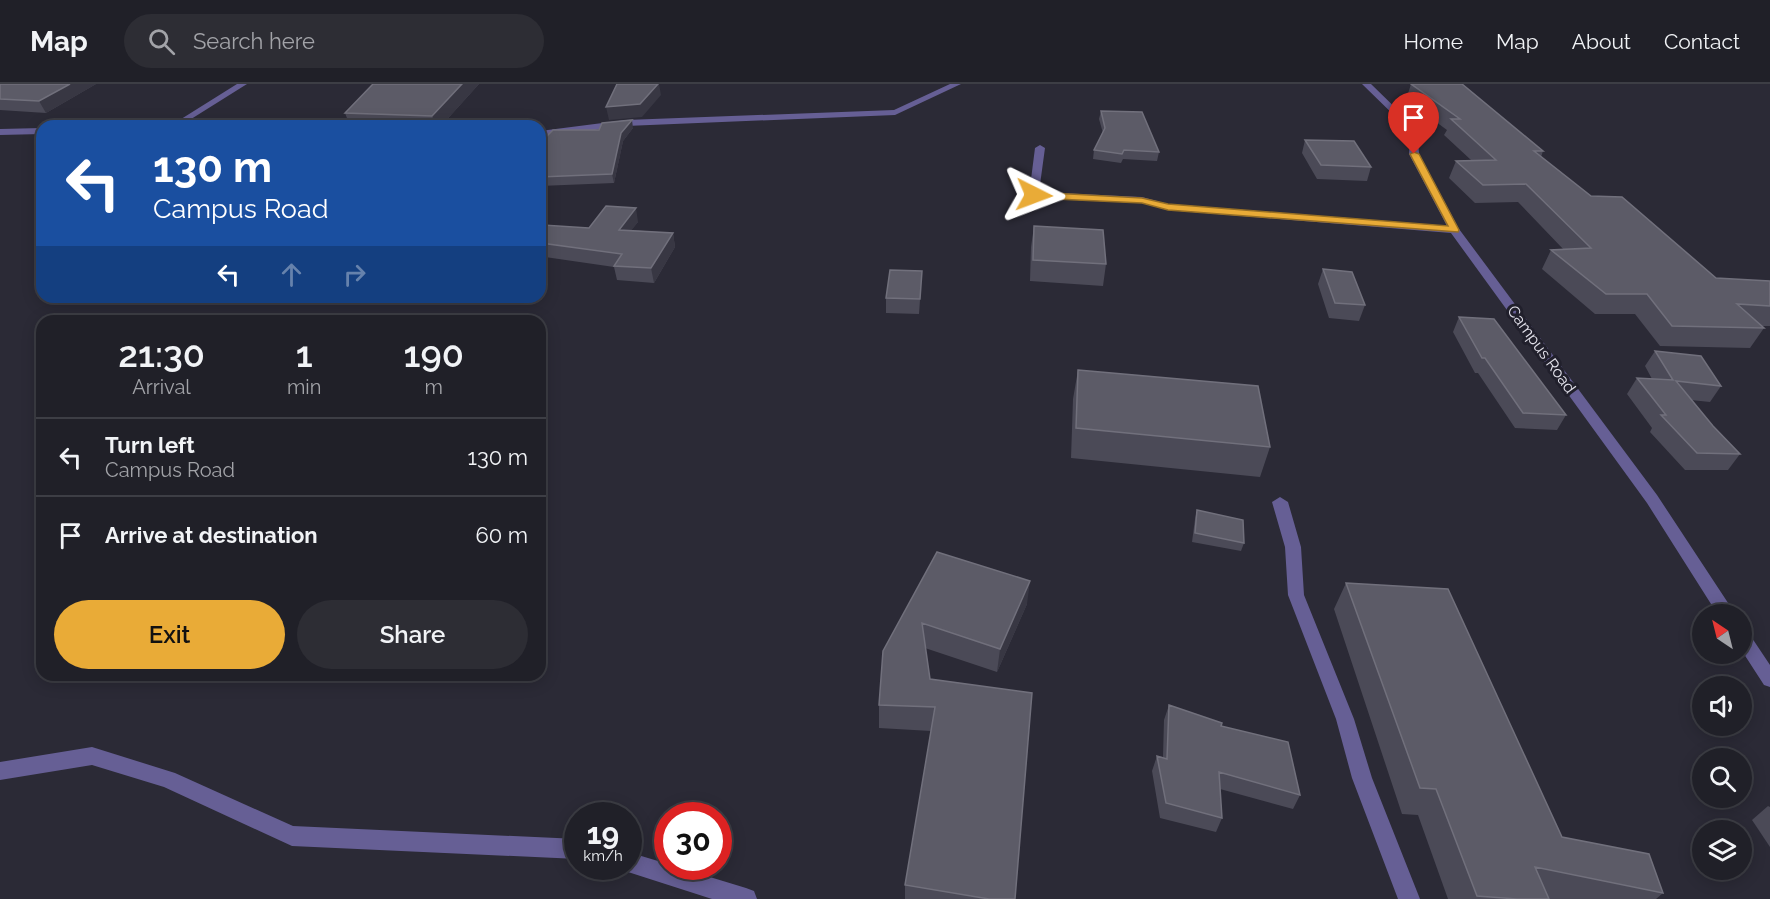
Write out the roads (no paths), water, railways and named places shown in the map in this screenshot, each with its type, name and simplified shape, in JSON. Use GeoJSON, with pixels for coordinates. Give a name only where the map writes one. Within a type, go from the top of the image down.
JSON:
{"type":"FeatureCollection","features":[{"type":"Feature","properties":{"kind":"street"},"geometry":{"type":"LineString","coordinates":[[184,120],[243,84]]}},
{"type":"Feature","properties":{"kind":"street"},"geometry":{"type":"LineString","coordinates":[[546,133],[626,123],[894,112],[957,84]]}},
{"type":"Feature","properties":{"kind":"street","name":"Campus Road"},"geometry":{"type":"LineString","coordinates":[[1366,84],[1408,124],[1414,139],[1414,154],[1454,230],[1652,500],[1720,604]]}},
{"type":"Feature","properties":{"kind":"street"},"geometry":{"type":"LineString","coordinates":[[0,132],[36,131]]}},
{"type":"Feature","properties":{"kind":"street"},"geometry":{"type":"LineString","coordinates":[[1040,148],[1034,195],[1142,200],[1168,207],[1454,230]]}},
{"type":"Feature","properties":{"kind":"street"},"geometry":{"type":"LineString","coordinates":[[1280,502],[1293,547],[1296,595],[1345,718],[1362,778],[1409,899]]}},
{"type":"Feature","properties":{"kind":"street"},"geometry":{"type":"LineString","coordinates":[[1752,652],[1770,680]]}},
{"type":"Feature","properties":{"kind":"street"},"geometry":{"type":"LineString","coordinates":[[0,771],[92,756],[168,779],[292,836],[564,848]]}},
{"type":"Feature","properties":{"kind":"street"},"geometry":{"type":"LineString","coordinates":[[642,866],[746,899]]}}]}
